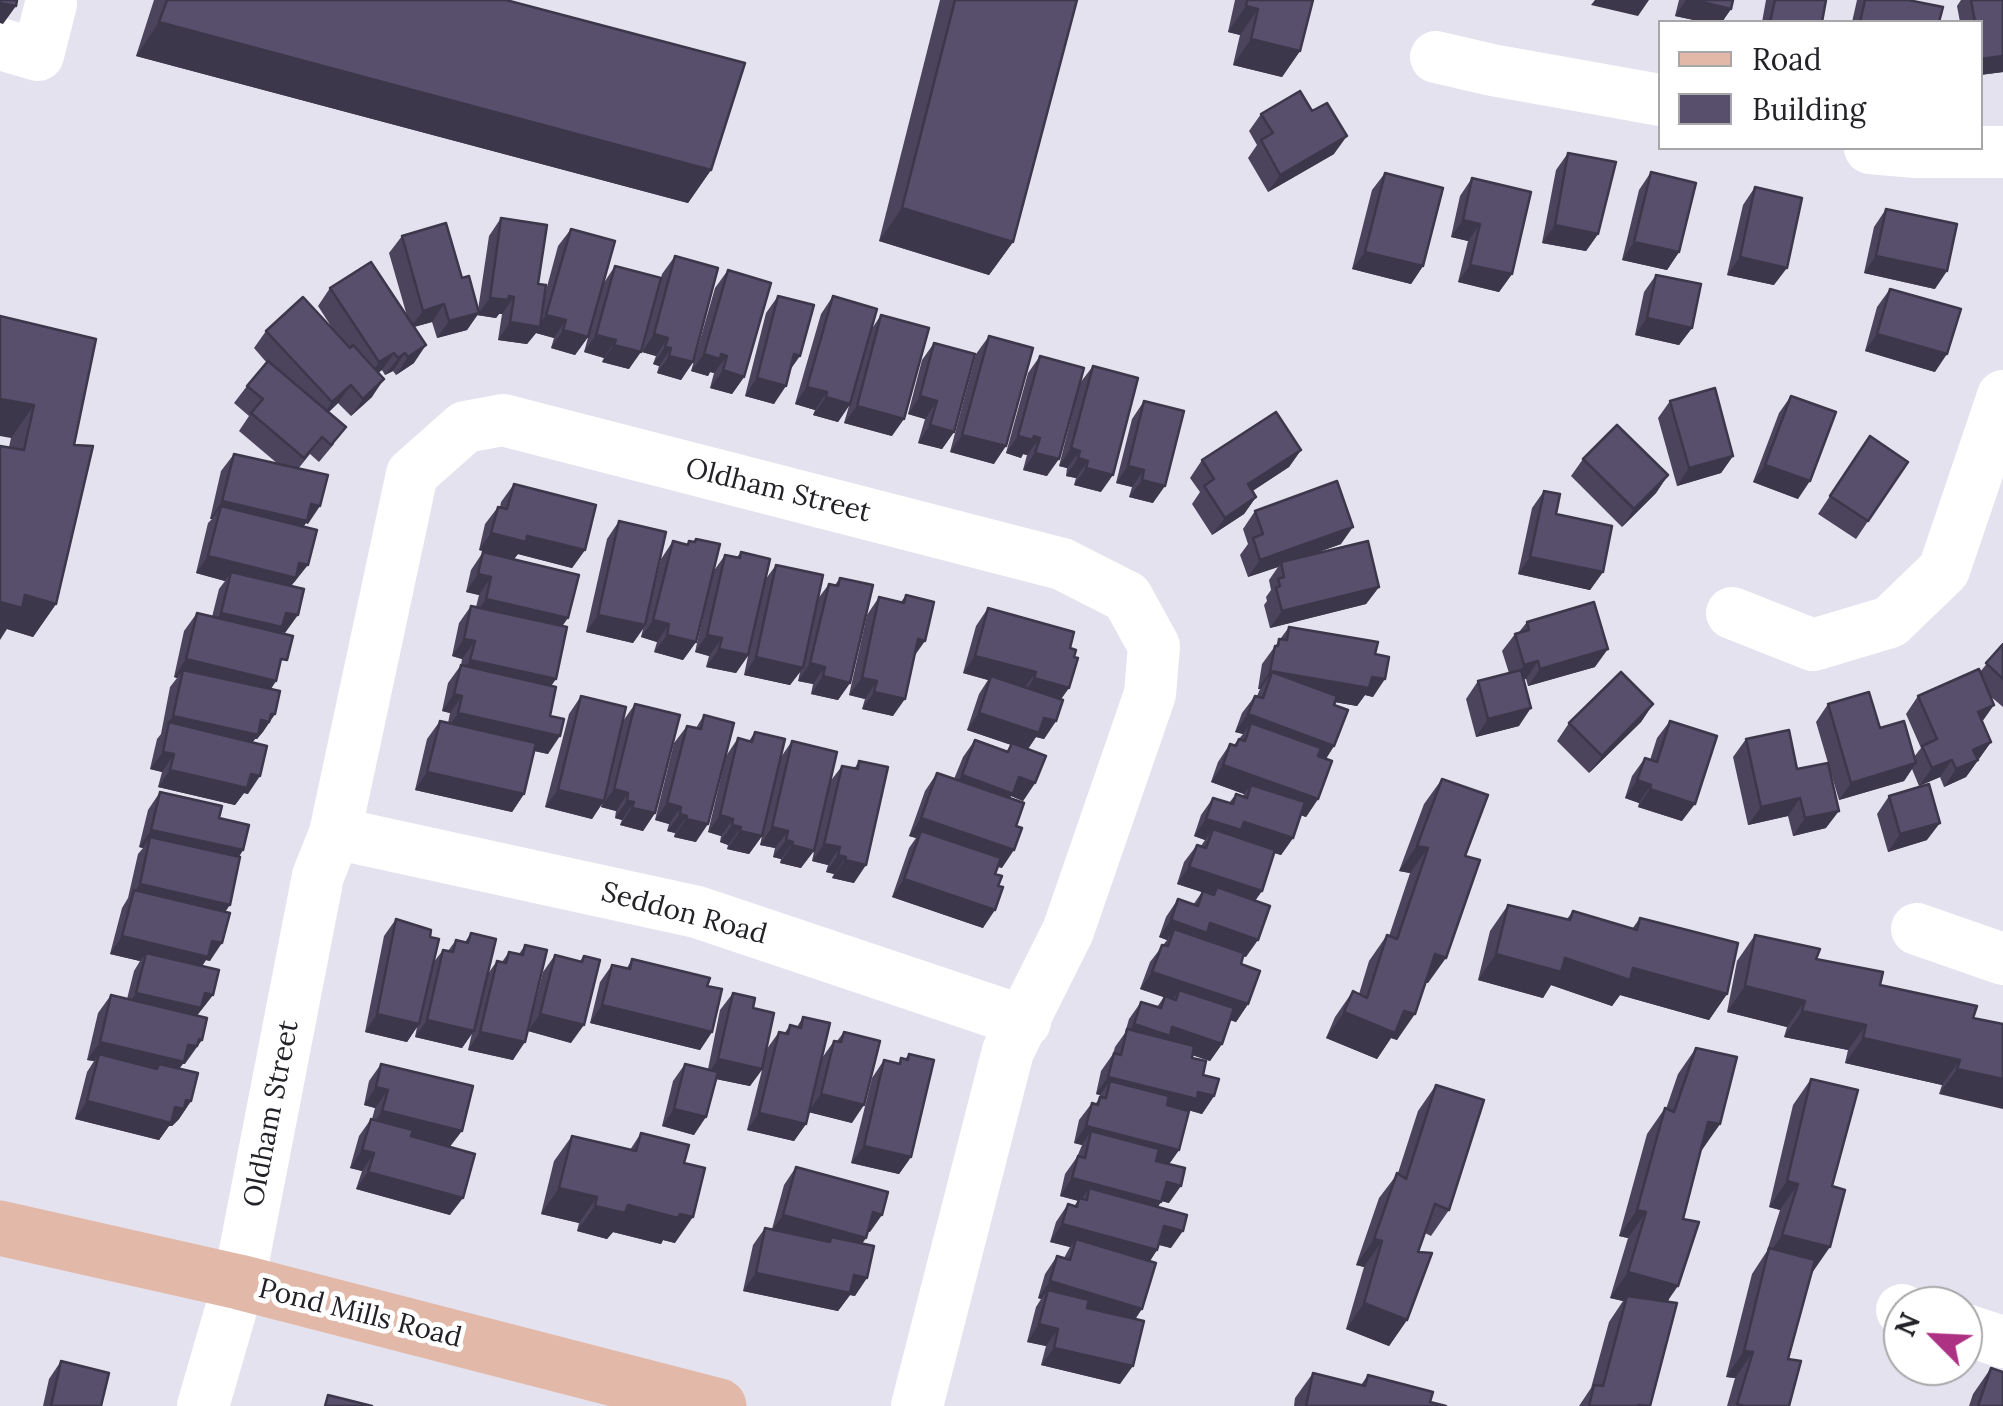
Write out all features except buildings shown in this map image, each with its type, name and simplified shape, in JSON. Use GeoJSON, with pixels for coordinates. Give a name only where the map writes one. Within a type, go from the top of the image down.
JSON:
{"type":"FeatureCollection","features":[{"type":"Feature","properties":{"kind":"main road","name":"Pond Mills Road"},"geometry":{"type":"LineString","coordinates":[[0,1228],[238,1282],[719,1406]]}},
{"type":"Feature","properties":{"kind":"street"},"geometry":{"type":"LineString","coordinates":[[0,44],[38,54],[51,4]]}},
{"type":"Feature","properties":{"kind":"street"},"geometry":{"type":"LineString","coordinates":[[1436,57],[1658,100]]}},
{"type":"Feature","properties":{"kind":"street"},"geometry":{"type":"LineString","coordinates":[[1893,150],[2003,152]]}},
{"type":"Feature","properties":{"kind":"street"},"geometry":{"type":"LineString","coordinates":[[1732,613],[1814,644],[1890,622],[1944,570],[2003,396]]}},
{"type":"Feature","properties":{"kind":"street","name":"Oldham Street"},"geometry":{"type":"LineString","coordinates":[[203,1406],[238,1282],[318,876],[335,833],[412,474],[466,428],[503,420],[1062,564],[1127,597],[1154,646],[1150,694],[1068,931],[1008,1051],[917,1406]]}},
{"type":"Feature","properties":{"kind":"street","name":"Seddon Road"},"geometry":{"type":"LineString","coordinates":[[335,833],[696,912],[1025,1022]]}},
{"type":"Feature","properties":{"kind":"street"},"geometry":{"type":"LineString","coordinates":[[1917,929],[2003,958]]}}]}
